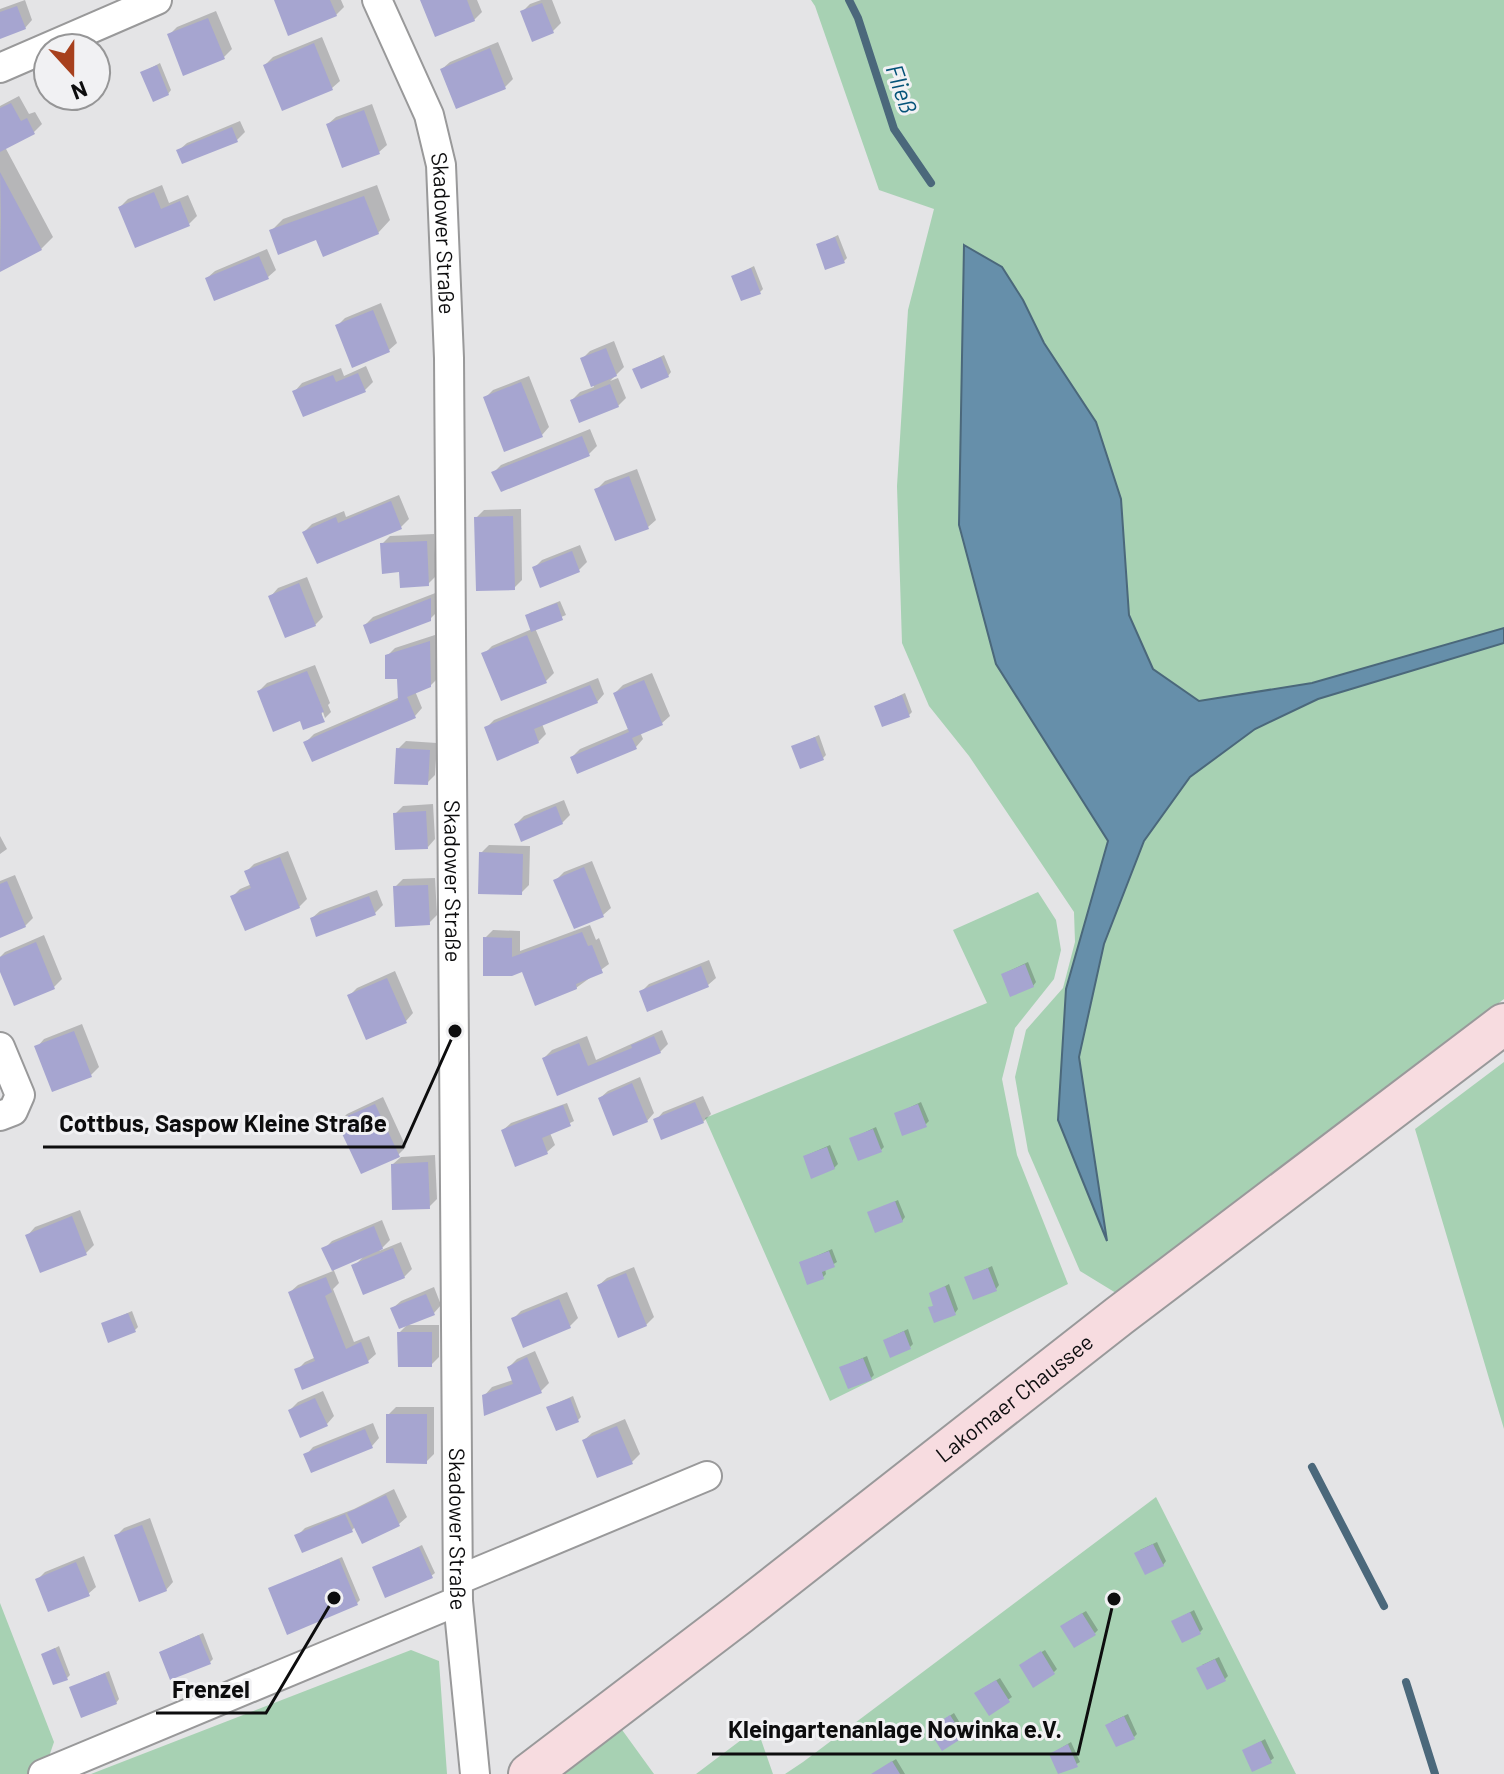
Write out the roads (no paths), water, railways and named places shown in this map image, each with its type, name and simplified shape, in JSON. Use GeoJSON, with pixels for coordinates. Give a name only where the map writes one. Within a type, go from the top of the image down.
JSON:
{"type":"FeatureCollection","features":[{"type":"Feature","properties":{"kind":"street"},"geometry":{"type":"LineString","coordinates":[[0,68],[157,0]]}},
{"type":"Feature","properties":{"kind":"street","name":"Skadower Straße"},"geometry":{"type":"LineString","coordinates":[[377,0],[429,115],[441,165],[449,373],[458,1590],[475,1774]]}},
{"type":"Feature","properties":{"kind":"street","name":"Lakomaer Chaussee"},"geometry":{"type":"LineString","coordinates":[[529,1774],[1119,1316],[1504,1024]]}},
{"type":"Feature","properties":{"kind":"street"},"geometry":{"type":"LineString","coordinates":[[0,1047],[20,1095],[13,1111],[0,1116]]}},
{"type":"Feature","properties":{"kind":"street"},"geometry":{"type":"LineString","coordinates":[[43,1774],[707,1476]]}},
{"type":"Feature","properties":{"kind":"water"},"geometry":{"type":"Polygon","coordinates":[[[964,245],[1002,267],[1023,300],[1044,343],[1096,422],[1121,499],[1129,615],[1153,669],[1199,701],[1312,683],[1504,628],[1504,643],[1318,699],[1255,729],[1190,777],[1144,841],[1104,944],[1079,1057],[1107,1241],[1058,1120],[1066,989],[1108,841],[996,664],[959,525],[964,245]]]}},
{"type":"Feature","properties":{"kind":"waterway","name":"Fließ"},"geometry":{"type":"LineString","coordinates":[[849,0],[858,18],[894,129],[931,183]]}},
{"type":"Feature","properties":{"kind":"waterway"},"geometry":{"type":"LineString","coordinates":[[1312,1467],[1384,1606]]}},
{"type":"Feature","properties":{"kind":"waterway"},"geometry":{"type":"LineString","coordinates":[[1406,1682],[1435,1774]]}},
{"type":"Feature","properties":{"kind":"place","name":"Cottbus, Saspow Kleine Straße"},"geometry":{"type":"Point","coordinates":[455,1031]}},
{"type":"Feature","properties":{"kind":"place","name":"Frenzel"},"geometry":{"type":"Point","coordinates":[334,1598]}},
{"type":"Feature","properties":{"kind":"place","name":"Kleingartenanlage Nowinka e.V."},"geometry":{"type":"Point","coordinates":[1114,1599]}}]}
